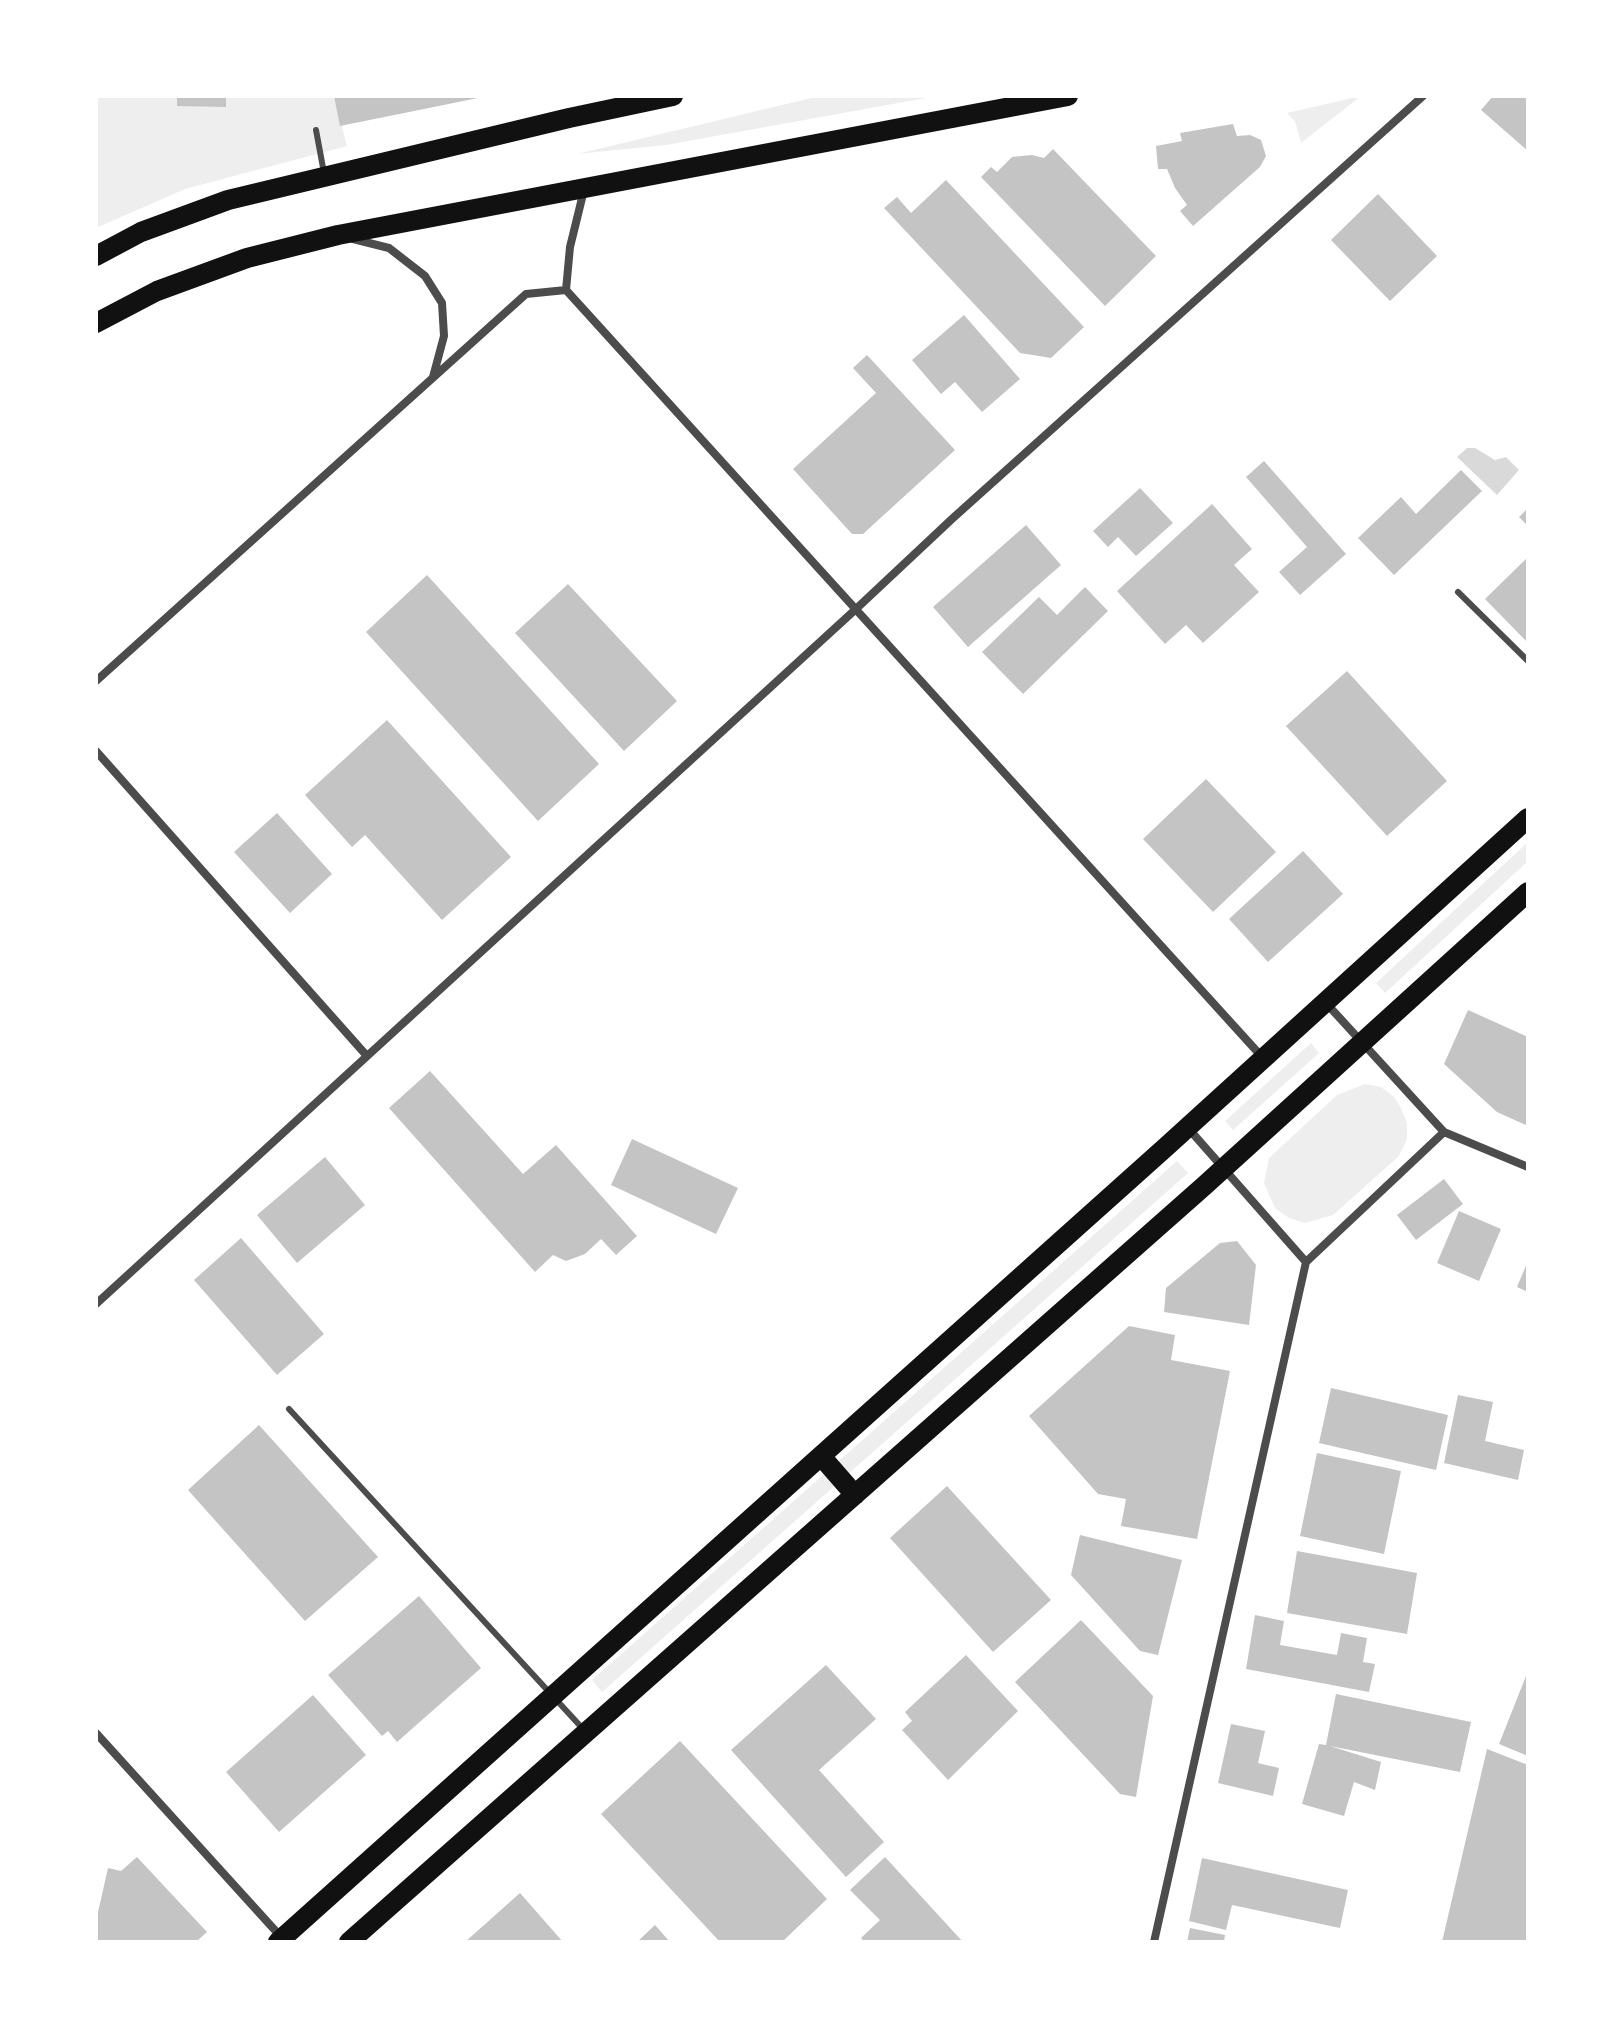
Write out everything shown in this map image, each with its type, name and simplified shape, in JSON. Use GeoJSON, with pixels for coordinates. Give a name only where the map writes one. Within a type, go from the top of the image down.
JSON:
{"type":"FeatureCollection","features":[{"type":"Feature","properties":{"kind":"main road"},"geometry":{"type":"LineString","coordinates":[[96,256],[141,232],[228,200],[673,96]]}},
{"type":"Feature","properties":{"kind":"main road"},"geometry":{"type":"LineString","coordinates":[[96,323],[157,291],[247,258],[338,235],[1068,96]]}},
{"type":"Feature","properties":{"kind":"main road"},"geometry":{"type":"LineString","coordinates":[[282,1941],[1188,1128],[1528,818]]}},
{"type":"Feature","properties":{"kind":"main road"},"geometry":{"type":"LineString","coordinates":[[349,1942],[1224,1169],[1528,892]]}},
{"type":"Feature","properties":{"kind":"main road"},"geometry":{"type":"LineString","coordinates":[[821,1456],[855,1495]]}},
{"type":"Feature","properties":{"kind":"street"},"geometry":{"type":"LineString","coordinates":[[96,1304],[965,507],[1423,96]]}},
{"type":"Feature","properties":{"kind":"street"},"geometry":{"type":"LineString","coordinates":[[584,188],[570,247],[566,290],[1264,1058]]}},
{"type":"Feature","properties":{"kind":"street"},"geometry":{"type":"LineString","coordinates":[[338,235],[389,248],[425,276],[442,303],[444,336],[433,378]]}},
{"type":"Feature","properties":{"kind":"street"},"geometry":{"type":"LineString","coordinates":[[96,681],[526,294],[566,290]]}},
{"type":"Feature","properties":{"kind":"street"},"geometry":{"type":"LineString","coordinates":[[96,751],[367,1056]]}},
{"type":"Feature","properties":{"kind":"street"},"geometry":{"type":"LineString","coordinates":[[1326,1003],[1444,1132],[1528,1167]]}},
{"type":"Feature","properties":{"kind":"street"},"geometry":{"type":"LineString","coordinates":[[1188,1128],[1306,1262]]}},
{"type":"Feature","properties":{"kind":"street"},"geometry":{"type":"LineString","coordinates":[[1154,1942],[1306,1262],[1444,1132]]}},
{"type":"Feature","properties":{"kind":"street"},"geometry":{"type":"LineString","coordinates":[[96,1733],[282,1941]]}},
{"type":"Feature","properties":{"kind":"lane"},"geometry":{"type":"LineString","coordinates":[[316,130],[325,177]]}},
{"type":"Feature","properties":{"kind":"lane"},"geometry":{"type":"LineString","coordinates":[[1458,592],[1528,661]]}},
{"type":"Feature","properties":{"kind":"lane"},"geometry":{"type":"LineString","coordinates":[[289,1409],[586,1732]]}},
{"type":"Feature","properties":{"kind":"shaded area"},"geometry":{"type":"Polygon","coordinates":[[[96,96],[334,96],[347,146],[185,189],[96,228],[96,96]]]}},
{"type":"Feature","properties":{"kind":"shaded area"},"geometry":{"type":"Polygon","coordinates":[[[820,96],[937,96],[666,145],[577,154],[820,96]]]}},
{"type":"Feature","properties":{"kind":"shaded area"},"geometry":{"type":"Polygon","coordinates":[[[1361,96],[1301,143],[1295,121],[1287,113],[1361,96]]]}},
{"type":"Feature","properties":{"kind":"shaded area"},"geometry":{"type":"Polygon","coordinates":[[[1467,448],[1475,448],[1495,460],[1506,457],[1519,470],[1497,495],[1457,457],[1467,448]]]}},
{"type":"Feature","properties":{"kind":"shaded area"},"geometry":{"type":"Polygon","coordinates":[[[1528,842],[1528,861],[1385,993],[1376,983],[1528,842]]]}},
{"type":"Feature","properties":{"kind":"shaded area"},"geometry":{"type":"Polygon","coordinates":[[[1311,1043],[1319,1053],[1233,1130],[1225,1121],[1311,1043]]]}},
{"type":"Feature","properties":{"kind":"shaded area"},"geometry":{"type":"Polygon","coordinates":[[[1365,1084],[1381,1087],[1394,1097],[1401,1108],[1407,1123],[1407,1139],[1399,1156],[1333,1215],[1305,1223],[1289,1218],[1275,1208],[1264,1183],[1269,1158],[1337,1095],[1365,1084]]]}},
{"type":"Feature","properties":{"kind":"shaded area"},"geometry":{"type":"Polygon","coordinates":[[[1177,1161],[1188,1173],[602,1692],[592,1680],[1177,1161]]]}},
{"type":"Feature","properties":{"kind":"building"},"geometry":{"type":"Polygon","coordinates":[[[177,96],[226,96],[226,107],[177,106],[177,96]]]}},
{"type":"Feature","properties":{"kind":"building"},"geometry":{"type":"Polygon","coordinates":[[[334,96],[483,96],[483,97],[340,126],[334,96]]]}},
{"type":"Feature","properties":{"kind":"building"},"geometry":{"type":"Polygon","coordinates":[[[1493,96],[1528,96],[1528,151],[1481,110],[1493,96]]]}},
{"type":"Feature","properties":{"kind":"building"},"geometry":{"type":"Polygon","coordinates":[[[1233,124],[1237,136],[1250,135],[1261,140],[1266,156],[1260,167],[1193,226],[1180,211],[1187,205],[1167,169],[1158,169],[1156,146],[1182,141],[1180,133],[1233,124]]]}},
{"type":"Feature","properties":{"kind":"building"},"geometry":{"type":"Polygon","coordinates":[[[1053,149],[1156,256],[1105,306],[981,177],[991,167],[997,172],[1012,157],[1032,155],[1044,158],[1053,149]]]}},
{"type":"Feature","properties":{"kind":"building"},"geometry":{"type":"Polygon","coordinates":[[[946,180],[1084,327],[1051,358],[1020,353],[884,208],[897,197],[911,213],[946,180]]]}},
{"type":"Feature","properties":{"kind":"building"},"geometry":{"type":"Polygon","coordinates":[[[1378,194],[1437,256],[1390,301],[1331,240],[1378,194]]]}},
{"type":"Feature","properties":{"kind":"building"},"geometry":{"type":"Polygon","coordinates":[[[964,315],[1020,379],[982,412],[955,382],[941,394],[912,360],[964,315]]]}},
{"type":"Feature","properties":{"kind":"building"},"geometry":{"type":"Polygon","coordinates":[[[867,355],[955,450],[863,534],[852,534],[793,469],[876,393],[853,368],[867,355]]]}},
{"type":"Feature","properties":{"kind":"building"},"geometry":{"type":"Polygon","coordinates":[[[1264,461],[1346,554],[1300,595],[1279,572],[1307,547],[1246,477],[1264,461]]]}},
{"type":"Feature","properties":{"kind":"building"},"geometry":{"type":"Polygon","coordinates":[[[1461,470],[1482,491],[1394,575],[1358,538],[1401,497],[1416,514],[1461,470]]]}},
{"type":"Feature","properties":{"kind":"building"},"geometry":{"type":"Polygon","coordinates":[[[1140,488],[1173,523],[1136,556],[1118,537],[1108,547],[1093,531],[1140,488]]]}},
{"type":"Feature","properties":{"kind":"building"},"geometry":{"type":"Polygon","coordinates":[[[1212,504],[1252,549],[1234,565],[1259,592],[1203,643],[1186,625],[1165,644],[1117,591],[1212,504]]]}},
{"type":"Feature","properties":{"kind":"building"},"geometry":{"type":"Polygon","coordinates":[[[1528,508],[1528,526],[1519,517],[1528,508]]]}},
{"type":"Feature","properties":{"kind":"building"},"geometry":{"type":"Polygon","coordinates":[[[1026,525],[1061,565],[968,647],[933,607],[1026,525]]]}},
{"type":"Feature","properties":{"kind":"building"},"geometry":{"type":"Polygon","coordinates":[[[1528,557],[1528,643],[1485,599],[1528,557]]]}},
{"type":"Feature","properties":{"kind":"building"},"geometry":{"type":"Polygon","coordinates":[[[427,575],[599,764],[538,821],[366,632],[427,575]]]}},
{"type":"Feature","properties":{"kind":"building"},"geometry":{"type":"Polygon","coordinates":[[[568,584],[677,701],[624,751],[515,633],[568,584]]]}},
{"type":"Feature","properties":{"kind":"building"},"geometry":{"type":"Polygon","coordinates":[[[1085,587],[1108,611],[1023,694],[982,652],[1039,597],[1057,615],[1085,587]]]}},
{"type":"Feature","properties":{"kind":"building"},"geometry":{"type":"Polygon","coordinates":[[[1347,671],[1447,781],[1387,836],[1286,726],[1347,671]]]}},
{"type":"Feature","properties":{"kind":"building"},"geometry":{"type":"Polygon","coordinates":[[[387,720],[511,857],[442,920],[365,835],[352,847],[305,795],[387,720]]]}},
{"type":"Feature","properties":{"kind":"building"},"geometry":{"type":"Polygon","coordinates":[[[1206,779],[1276,852],[1213,912],[1143,839],[1206,779]]]}},
{"type":"Feature","properties":{"kind":"building"},"geometry":{"type":"Polygon","coordinates":[[[277,813],[332,874],[290,913],[234,852],[277,813]]]}},
{"type":"Feature","properties":{"kind":"building"},"geometry":{"type":"Polygon","coordinates":[[[1303,851],[1343,894],[1268,962],[1229,919],[1303,851]]]}},
{"type":"Feature","properties":{"kind":"building"},"geometry":{"type":"Polygon","coordinates":[[[1468,1010],[1528,1037],[1528,1126],[1497,1112],[1444,1064],[1468,1010]]]}},
{"type":"Feature","properties":{"kind":"building"},"geometry":{"type":"Polygon","coordinates":[[[430,1071],[523,1174],[556,1145],[637,1236],[616,1255],[601,1239],[585,1254],[566,1261],[553,1255],[535,1272],[389,1108],[430,1071]]]}},
{"type":"Feature","properties":{"kind":"building"},"geometry":{"type":"Polygon","coordinates":[[[632,1139],[738,1188],[716,1234],[611,1185],[632,1139]]]}},
{"type":"Feature","properties":{"kind":"building"},"geometry":{"type":"Polygon","coordinates":[[[325,1157],[365,1205],[297,1263],[257,1215],[325,1157]]]}},
{"type":"Feature","properties":{"kind":"building"},"geometry":{"type":"Polygon","coordinates":[[[1444,1179],[1463,1204],[1416,1240],[1397,1215],[1444,1179]]]}},
{"type":"Feature","properties":{"kind":"building"},"geometry":{"type":"Polygon","coordinates":[[[1459,1211],[1501,1229],[1479,1281],[1437,1263],[1459,1211]]]}},
{"type":"Feature","properties":{"kind":"building"},"geometry":{"type":"Polygon","coordinates":[[[241,1238],[324,1334],[277,1375],[194,1280],[241,1238]]]}},
{"type":"Feature","properties":{"kind":"building"},"geometry":{"type":"Polygon","coordinates":[[[1237,1241],[1256,1265],[1249,1325],[1164,1312],[1166,1288],[1220,1243],[1237,1241]]]}},
{"type":"Feature","properties":{"kind":"building"},"geometry":{"type":"Polygon","coordinates":[[[1528,1261],[1528,1292],[1517,1287],[1528,1261]]]}},
{"type":"Feature","properties":{"kind":"building"},"geometry":{"type":"Polygon","coordinates":[[[1129,1326],[1175,1335],[1171,1360],[1230,1371],[1197,1539],[1121,1526],[1126,1499],[1098,1494],[1029,1416],[1129,1326]]]}},
{"type":"Feature","properties":{"kind":"building"},"geometry":{"type":"Polygon","coordinates":[[[1331,1388],[1448,1415],[1436,1470],[1319,1443],[1331,1388]]]}},
{"type":"Feature","properties":{"kind":"building"},"geometry":{"type":"Polygon","coordinates":[[[1458,1395],[1493,1402],[1485,1441],[1524,1450],[1518,1480],[1444,1463],[1458,1395]]]}},
{"type":"Feature","properties":{"kind":"building"},"geometry":{"type":"Polygon","coordinates":[[[259,1425],[378,1557],[305,1621],[188,1490],[259,1425]]]}},
{"type":"Feature","properties":{"kind":"building"},"geometry":{"type":"Polygon","coordinates":[[[1317,1453],[1401,1471],[1384,1554],[1300,1536],[1317,1453]]]}},
{"type":"Feature","properties":{"kind":"building"},"geometry":{"type":"Polygon","coordinates":[[[947,1486],[1051,1600],[993,1652],[890,1538],[947,1486]]]}},
{"type":"Feature","properties":{"kind":"building"},"geometry":{"type":"Polygon","coordinates":[[[1080,1535],[1182,1560],[1158,1655],[1140,1651],[1071,1575],[1080,1535]]]}},
{"type":"Feature","properties":{"kind":"building"},"geometry":{"type":"Polygon","coordinates":[[[1297,1551],[1417,1573],[1407,1634],[1287,1613],[1297,1551]]]}},
{"type":"Feature","properties":{"kind":"building"},"geometry":{"type":"Polygon","coordinates":[[[419,1596],[481,1668],[397,1742],[388,1731],[382,1736],[328,1675],[419,1596]]]}},
{"type":"Feature","properties":{"kind":"building"},"geometry":{"type":"Polygon","coordinates":[[[1255,1615],[1284,1621],[1280,1645],[1337,1655],[1341,1633],[1367,1638],[1363,1662],[1375,1664],[1369,1692],[1246,1669],[1255,1615]]]}},
{"type":"Feature","properties":{"kind":"building"},"geometry":{"type":"Polygon","coordinates":[[[1081,1620],[1153,1696],[1136,1797],[1120,1794],[1015,1682],[1081,1620]]]}},
{"type":"Feature","properties":{"kind":"building"},"geometry":{"type":"Polygon","coordinates":[[[966,1655],[1018,1711],[948,1780],[902,1730],[912,1721],[905,1712],[966,1655]]]}},
{"type":"Feature","properties":{"kind":"building"},"geometry":{"type":"Polygon","coordinates":[[[826,1665],[876,1719],[819,1770],[884,1842],[846,1877],[731,1750],[826,1665]]]}},
{"type":"Feature","properties":{"kind":"building"},"geometry":{"type":"Polygon","coordinates":[[[1528,1671],[1528,1756],[1499,1744],[1528,1671]]]}},
{"type":"Feature","properties":{"kind":"building"},"geometry":{"type":"Polygon","coordinates":[[[1336,1694],[1471,1722],[1460,1772],[1330,1746],[1381,1762],[1375,1790],[1354,1782],[1344,1816],[1302,1804],[1319,1744],[1326,1745],[1336,1694]]]}},
{"type":"Feature","properties":{"kind":"building"},"geometry":{"type":"Polygon","coordinates":[[[313,1695],[366,1755],[279,1832],[226,1772],[313,1695]]]}},
{"type":"Feature","properties":{"kind":"building"},"geometry":{"type":"Polygon","coordinates":[[[1231,1724],[1265,1731],[1258,1763],[1279,1768],[1273,1796],[1218,1783],[1231,1724]]]}},
{"type":"Feature","properties":{"kind":"building"},"geometry":{"type":"Polygon","coordinates":[[[680,1741],[827,1899],[782,1942],[720,1942],[601,1814],[680,1741]]]}},
{"type":"Feature","properties":{"kind":"building"},"geometry":{"type":"Polygon","coordinates":[[[1487,1749],[1528,1765],[1528,1942],[1442,1942],[1487,1749]]]}},
{"type":"Feature","properties":{"kind":"building"},"geometry":{"type":"Polygon","coordinates":[[[137,1857],[207,1932],[196,1942],[96,1942],[96,1921],[108,1868],[121,1871],[137,1857]]]}},
{"type":"Feature","properties":{"kind":"building"},"geometry":{"type":"Polygon","coordinates":[[[885,1857],[963,1942],[864,1942],[861,1938],[880,1920],[850,1890],[885,1857]]]}},
{"type":"Feature","properties":{"kind":"building"},"geometry":{"type":"Polygon","coordinates":[[[1202,1858],[1348,1890],[1340,1928],[1232,1905],[1226,1930],[1189,1921],[1202,1858]]]}},
{"type":"Feature","properties":{"kind":"building"},"geometry":{"type":"Polygon","coordinates":[[[520,1893],[563,1942],[465,1942],[520,1893]]]}},
{"type":"Feature","properties":{"kind":"building"},"geometry":{"type":"Polygon","coordinates":[[[655,1925],[670,1942],[637,1942],[655,1925]]]}},
{"type":"Feature","properties":{"kind":"building"},"geometry":{"type":"Polygon","coordinates":[[[1190,1928],[1225,1935],[1224,1942],[1187,1942],[1190,1928]]]}}]}
